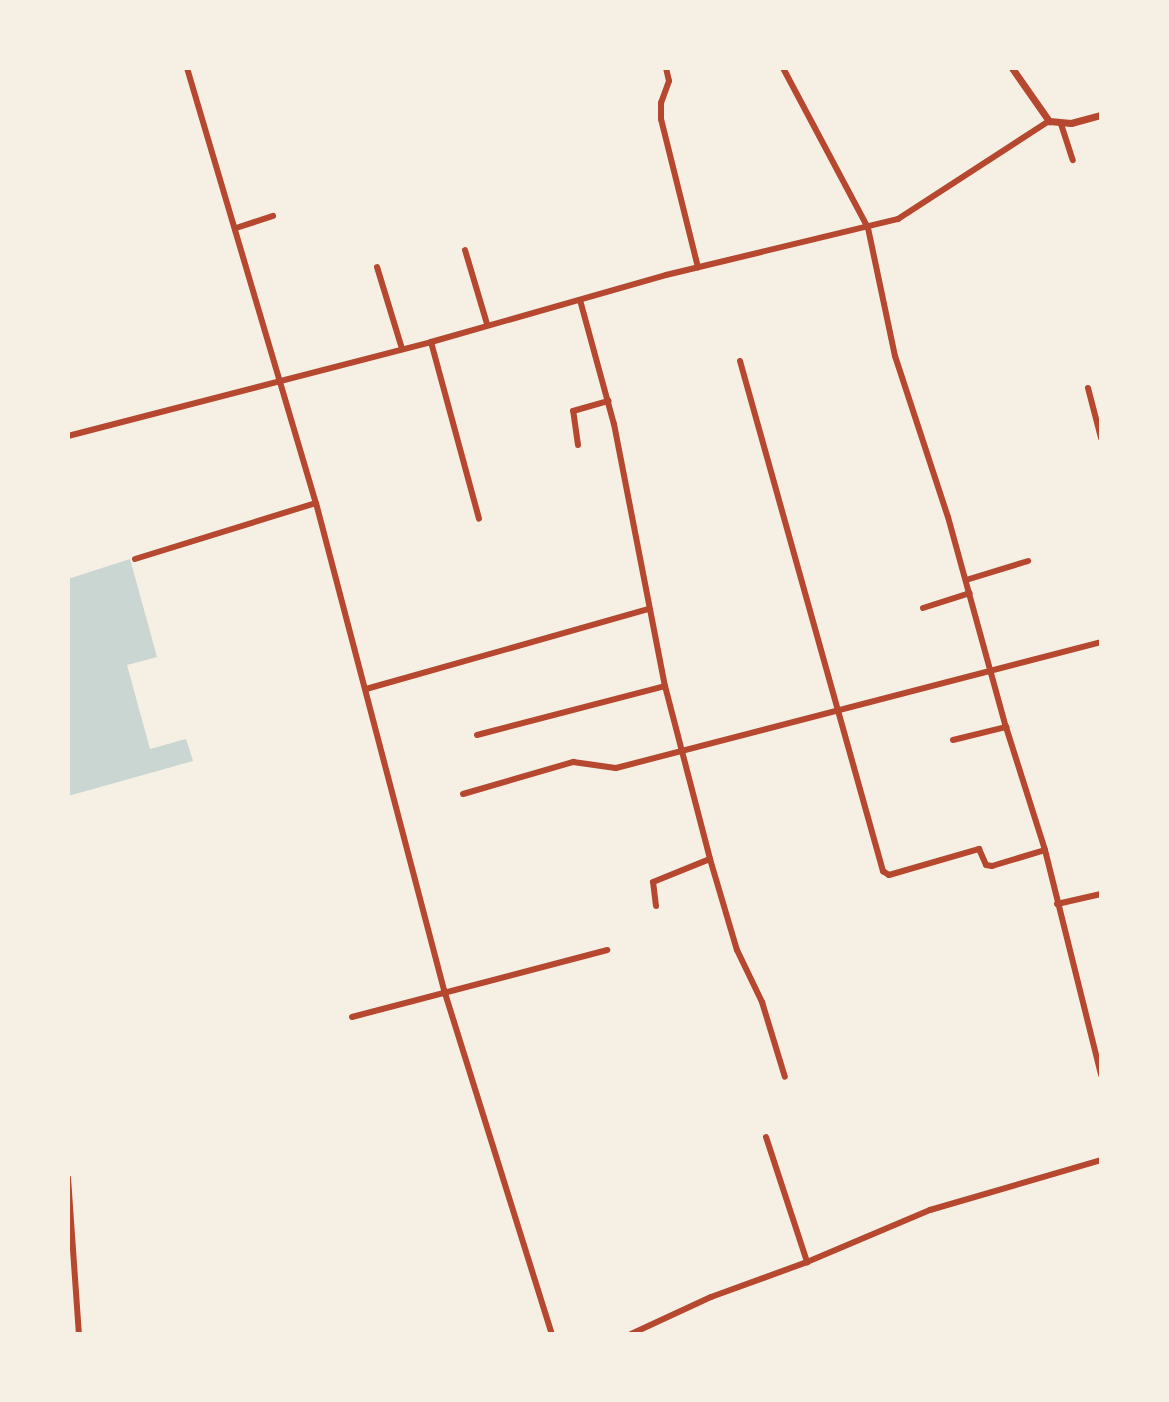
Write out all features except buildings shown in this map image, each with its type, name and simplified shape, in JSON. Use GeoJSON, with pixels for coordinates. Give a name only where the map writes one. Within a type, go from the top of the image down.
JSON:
{"type":"FeatureCollection","features":[{"type":"Feature","properties":{"kind":"street"},"geometry":{"type":"LineString","coordinates":[[187,68],[316,503],[444,990],[552,1334]]}},
{"type":"Feature","properties":{"kind":"street"},"geometry":{"type":"LineString","coordinates":[[666,68],[669,81],[661,103],[661,119],[698,267]]}},
{"type":"Feature","properties":{"kind":"street"},"geometry":{"type":"LineString","coordinates":[[783,68],[868,228],[895,356],[970,593],[1006,727],[1045,850],[1101,1075]]}},
{"type":"Feature","properties":{"kind":"street"},"geometry":{"type":"LineString","coordinates":[[1012,68],[1049,121],[1061,124],[1101,115]]}},
{"type":"Feature","properties":{"kind":"street"},"geometry":{"type":"LineString","coordinates":[[68,436],[431,342],[698,267],[904,217],[1049,121]]}},
{"type":"Feature","properties":{"kind":"street"},"geometry":{"type":"LineString","coordinates":[[1061,124],[1073,160]]}},
{"type":"Feature","properties":{"kind":"street"},"geometry":{"type":"LineString","coordinates":[[236,228],[273,216]]}},
{"type":"Feature","properties":{"kind":"street"},"geometry":{"type":"LineString","coordinates":[[465,250],[487,324]]}},
{"type":"Feature","properties":{"kind":"street"},"geometry":{"type":"LineString","coordinates":[[377,267],[402,349]]}},
{"type":"Feature","properties":{"kind":"street"},"geometry":{"type":"LineString","coordinates":[[580,300],[609,401],[648,609],[710,859],[741,960],[762,1002],[785,1077]]}},
{"type":"Feature","properties":{"kind":"street"},"geometry":{"type":"LineString","coordinates":[[431,342],[479,519]]}},
{"type":"Feature","properties":{"kind":"street"},"geometry":{"type":"LineString","coordinates":[[740,361],[837,710],[886,873],[979,849],[989,866],[1045,850]]}},
{"type":"Feature","properties":{"kind":"street"},"geometry":{"type":"LineString","coordinates":[[1088,388],[1101,438]]}},
{"type":"Feature","properties":{"kind":"street"},"geometry":{"type":"LineString","coordinates":[[578,445],[573,411],[609,401]]}},
{"type":"Feature","properties":{"kind":"street"},"geometry":{"type":"LineString","coordinates":[[135,559],[316,503]]}},
{"type":"Feature","properties":{"kind":"street"},"geometry":{"type":"LineString","coordinates":[[966,580],[1028,561]]}},
{"type":"Feature","properties":{"kind":"street"},"geometry":{"type":"LineString","coordinates":[[923,608],[970,593]]}},
{"type":"Feature","properties":{"kind":"street"},"geometry":{"type":"LineString","coordinates":[[366,689],[648,609]]}},
{"type":"Feature","properties":{"kind":"street"},"geometry":{"type":"LineString","coordinates":[[463,794],[573,762],[609,769],[683,752],[1101,642]]}},
{"type":"Feature","properties":{"kind":"street"},"geometry":{"type":"LineString","coordinates":[[477,735],[665,686]]}},
{"type":"Feature","properties":{"kind":"street"},"geometry":{"type":"LineString","coordinates":[[953,740],[1006,727]]}},
{"type":"Feature","properties":{"kind":"street"},"geometry":{"type":"LineString","coordinates":[[656,906],[653,882],[710,859]]}},
{"type":"Feature","properties":{"kind":"street"},"geometry":{"type":"LineString","coordinates":[[1057,904],[1101,894]]}},
{"type":"Feature","properties":{"kind":"street"},"geometry":{"type":"LineString","coordinates":[[352,1017],[444,990],[607,950]]}},
{"type":"Feature","properties":{"kind":"street"},"geometry":{"type":"LineString","coordinates":[[766,1137],[807,1262]]}},
{"type":"Feature","properties":{"kind":"street"},"geometry":{"type":"LineString","coordinates":[[631,1334],[711,1297],[807,1262],[930,1210],[1101,1160]]}},
{"type":"Feature","properties":{"kind":"street"},"geometry":{"type":"LineString","coordinates":[[68,1178],[79,1334]]}},
{"type":"Feature","properties":{"kind":"shaded area"},"geometry":{"type":"Polygon","coordinates":[[[130,559],[157,657],[127,665],[150,749],[186,739],[193,761],[68,796],[68,579],[130,559]]]}}]}
